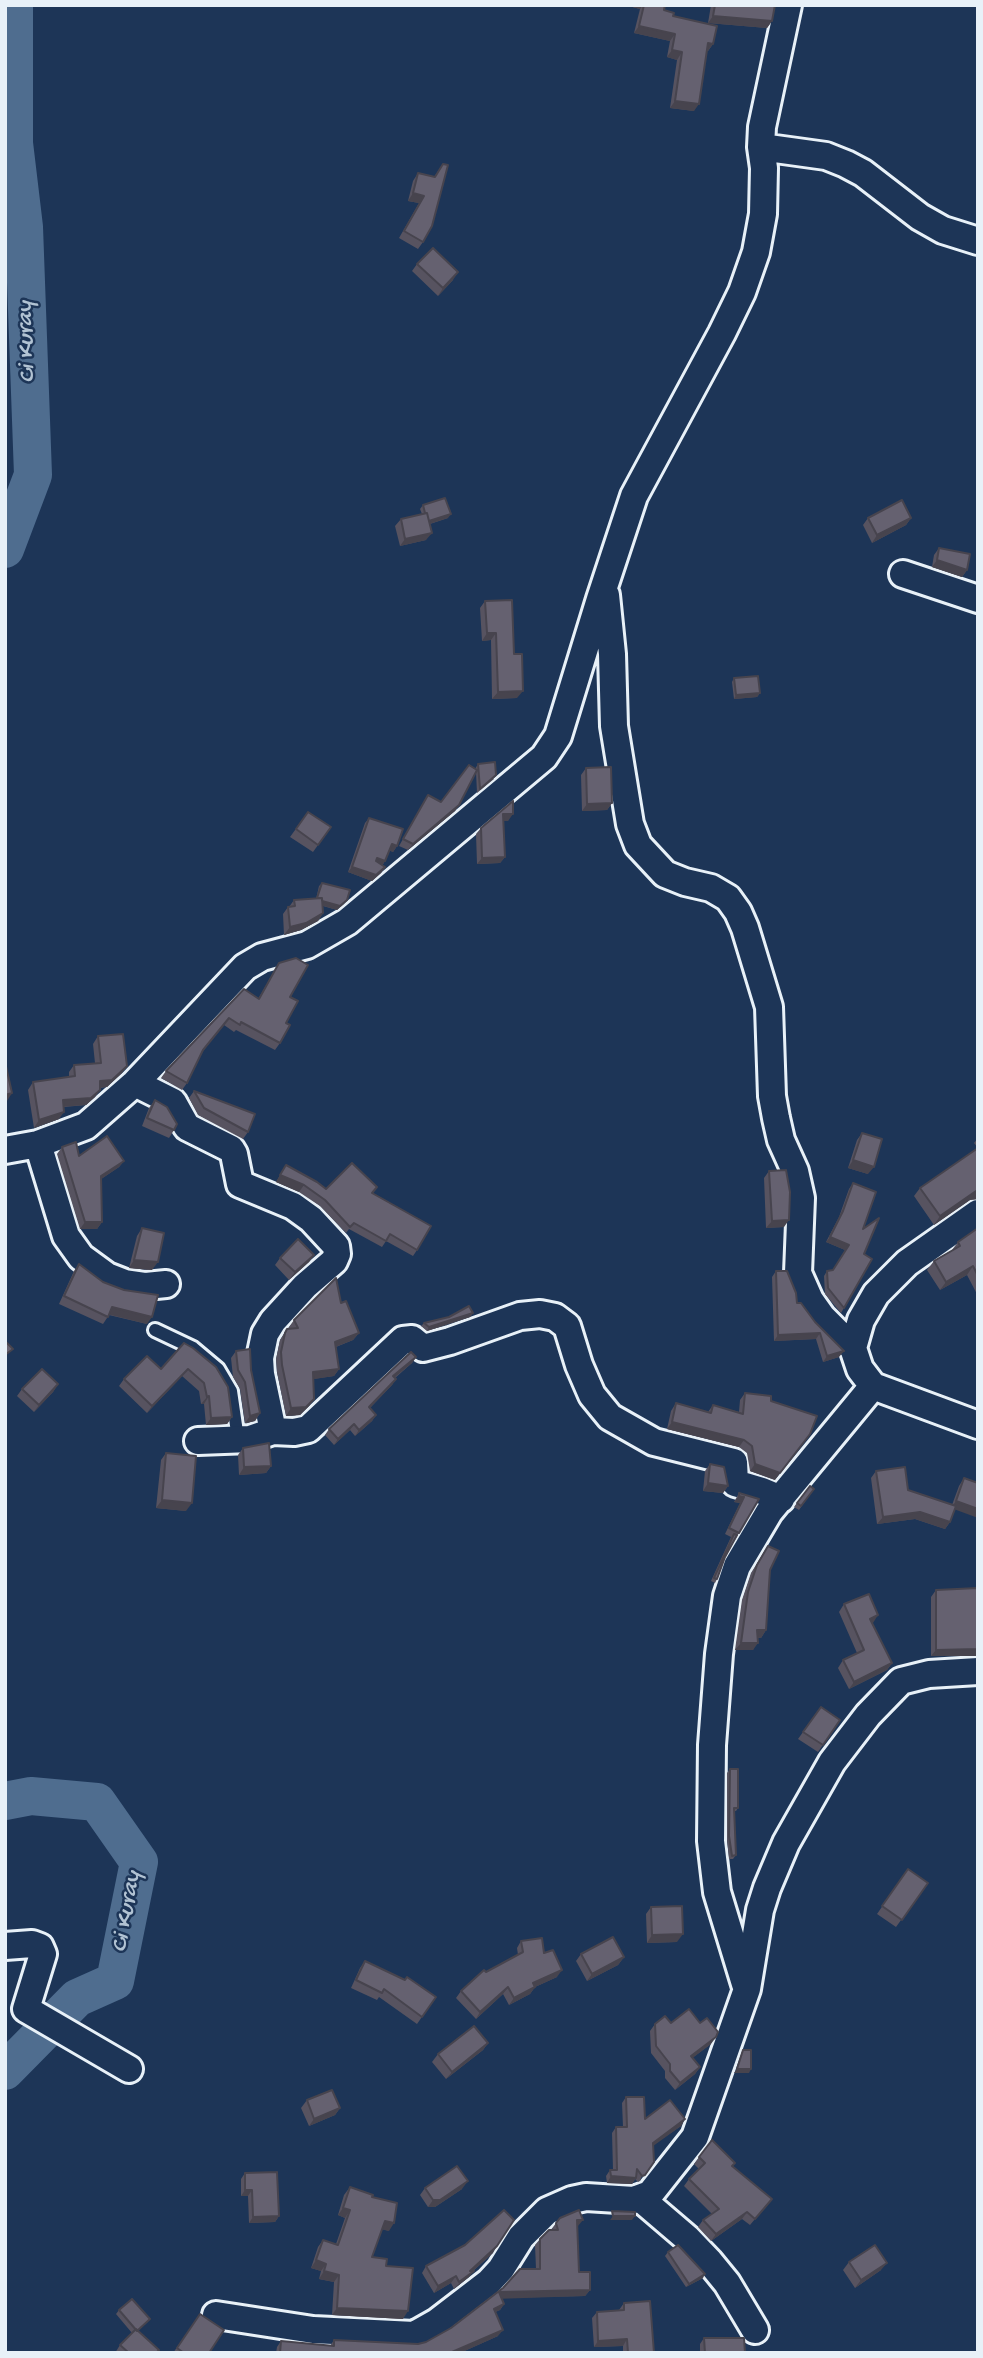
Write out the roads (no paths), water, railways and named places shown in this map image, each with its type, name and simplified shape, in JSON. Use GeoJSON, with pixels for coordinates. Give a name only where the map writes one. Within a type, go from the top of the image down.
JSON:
{"type":"FeatureCollection","features":[{"type":"Feature","properties":{"kind":"street"},"geometry":{"type":"LineString","coordinates":[[5,1150],[38,1144],[86,1126],[135,1083],[245,967],[262,957],[307,945],[347,922],[544,757],[558,736],[634,496],[722,333],[749,272],[763,214],[762,127],[788,5]]}},
{"type":"Feature","properties":{"kind":"street"},"geometry":{"type":"LineString","coordinates":[[761,147],[826,156],[846,164],[863,173],[920,217],[943,230],[978,241]]}},
{"type":"Feature","properties":{"kind":"street"},"geometry":{"type":"LineString","coordinates":[[903,574],[978,599]]}},
{"type":"Feature","properties":{"kind":"street"},"geometry":{"type":"LineString","coordinates":[[604,584],[612,654],[614,726],[630,824],[638,845],[665,874],[711,888],[727,898],[738,912],[745,928],[769,1007],[772,1096],[781,1140],[795,1171],[801,1198],[799,1273],[810,1300],[822,1317],[852,1348],[860,1369],[873,1386],[978,1425]]}},
{"type":"Feature","properties":{"kind":"street"},"geometry":{"type":"LineString","coordinates":[[135,1083],[173,1102],[187,1127],[231,1149],[240,1184],[293,1206],[311,1219],[336,1246],[334,1261],[305,1286],[273,1321],[265,1334],[261,1349],[261,1366],[273,1431]]}},
{"type":"Feature","properties":{"kind":"street"},"geometry":{"type":"LineString","coordinates":[[38,1144],[66,1236],[80,1257],[107,1276],[125,1283],[146,1286],[166,1284]]}},
{"type":"Feature","properties":{"kind":"street"},"geometry":{"type":"LineString","coordinates":[[852,1348],[860,1320],[876,1294],[907,1263],[978,1213]]}},
{"type":"Feature","properties":{"kind":"street"},"geometry":{"type":"LineString","coordinates":[[198,1441],[258,1438],[273,1431],[294,1432],[308,1429],[403,1340],[412,1339],[423,1348],[520,1316],[540,1314],[555,1317],[567,1326],[592,1395],[610,1417],[654,1442],[734,1462],[735,1483],[780,1499]]}},
{"type":"Feature","properties":{"kind":"street"},"geometry":{"type":"LineString","coordinates":[[747,1989],[724,1919],[714,1869],[711,1780],[713,1732],[722,1622],[727,1596],[744,1553],[769,1512],[873,1386]]}},
{"type":"Feature","properties":{"kind":"street"},"geometry":{"type":"LineString","coordinates":[[216,2315],[313,2330],[414,2335],[437,2322],[489,2282],[501,2269],[521,2237],[547,2210],[586,2197],[634,2200],[650,2194],[695,2137],[747,1989],[760,1910],[767,1888],[786,1843],[832,1762],[868,1715],[901,1681],[929,1674],[978,1671]]}},
{"type":"Feature","properties":{"kind":"street"},"geometry":{"type":"LineString","coordinates":[[5,1946],[32,1944],[41,1950],[43,1958],[26,2007],[27,2011],[129,2069]]}},
{"type":"Feature","properties":{"kind":"street"},"geometry":{"type":"LineString","coordinates":[[640,2198],[709,2261],[727,2283],[755,2330]]}},
{"type":"Feature","properties":{"kind":"lane"},"geometry":{"type":"LineString","coordinates":[[155,1330],[193,1348],[219,1369],[232,1391],[238,1439]]}},
{"type":"Feature","properties":{"kind":"waterway","name":"Ci Kuray"},"geometry":{"type":"LineString","coordinates":[[5,549],[33,475],[24,227],[14,143],[14,5]]}},
{"type":"Feature","properties":{"kind":"waterway","name":"Ci Kuray"},"geometry":{"type":"LineString","coordinates":[[5,1801],[31,1796],[97,1802],[139,1862],[115,1981],[77,1998],[5,2071]]}}]}
